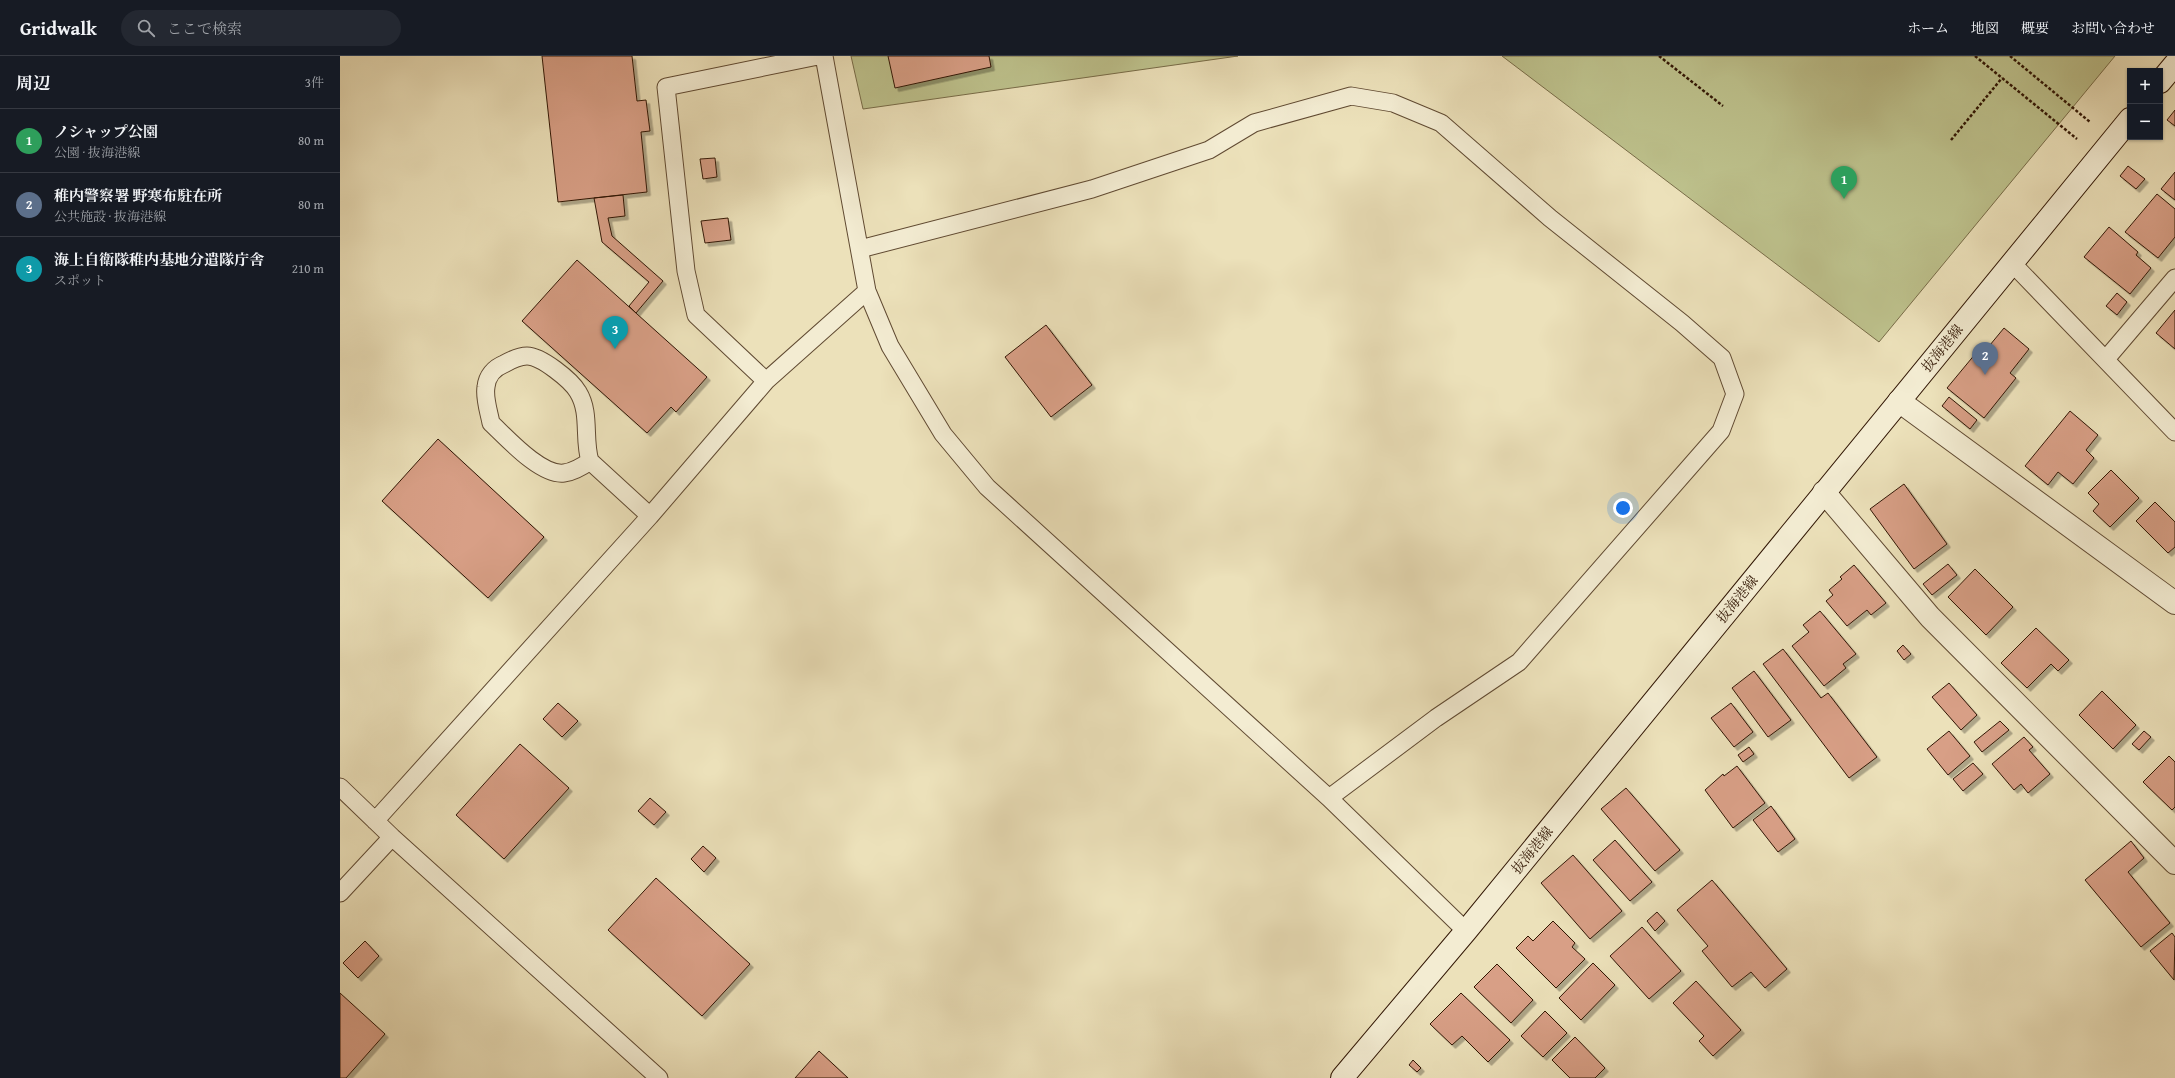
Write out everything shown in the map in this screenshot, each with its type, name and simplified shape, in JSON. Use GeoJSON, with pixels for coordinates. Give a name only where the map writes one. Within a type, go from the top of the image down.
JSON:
{"type":"FeatureCollection","features":[{"type":"Feature","properties":{"kind":"main road"},"geometry":{"type":"LineString","coordinates":[[2163,78],[2175,64]]}},
{"type":"Feature","properties":{"kind":"main road","name":"抜海港線"},"geometry":{"type":"LineString","coordinates":[[1342,1078],[1466,931],[2127,122]]}},
{"type":"Feature","properties":{"kind":"main road"},"geometry":{"type":"LineString","coordinates":[[1899,401],[2175,603]]}},
{"type":"Feature","properties":{"kind":"main road"},"geometry":{"type":"LineString","coordinates":[[1824,492],[1930,617],[2175,863]]}},
{"type":"Feature","properties":{"kind":"lane"},"geometry":{"type":"LineString","coordinates":[[766,381],[696,315],[686,271],[666,87],[818,56]]}},
{"type":"Feature","properties":{"kind":"lane"},"geometry":{"type":"LineString","coordinates":[[824,56],[867,291],[890,346],[943,434],[988,488],[1329,798],[1466,931]]}},
{"type":"Feature","properties":{"kind":"lane"},"geometry":{"type":"LineString","coordinates":[[860,249],[1092,189],[1209,150],[1254,122],[1351,96],[1393,103],[1441,123],[1550,218],[1722,358],[1735,394],[1721,431],[1524,656],[1518,662],[1436,718],[1329,798]]}},
{"type":"Feature","properties":{"kind":"lane"},"geometry":{"type":"LineString","coordinates":[[2012,263],[2175,432]]}},
{"type":"Feature","properties":{"kind":"lane"},"geometry":{"type":"LineString","coordinates":[[2106,359],[2175,278]]}},
{"type":"Feature","properties":{"kind":"lane"},"geometry":{"type":"LineString","coordinates":[[375,821],[650,516],[766,381],[867,291]]}},
{"type":"Feature","properties":{"kind":"lane"},"geometry":{"type":"LineString","coordinates":[[590,461],[565,473],[553,473],[540,467],[491,423],[486,387],[489,376],[497,367],[513,359],[527,356],[540,360],[555,370],[578,392],[585,409],[587,450],[590,461],[650,516]]}},
{"type":"Feature","properties":{"kind":"lane"},"geometry":{"type":"LineString","coordinates":[[340,787],[392,837],[659,1078]]}},
{"type":"Feature","properties":{"kind":"lane"},"geometry":{"type":"LineString","coordinates":[[340,893],[392,837]]}},
{"type":"Feature","properties":{"kind":"path"},"geometry":{"type":"LineString","coordinates":[[1659,56],[1723,106]]}},
{"type":"Feature","properties":{"kind":"path"},"geometry":{"type":"LineString","coordinates":[[1975,56],[2099,157]]}},
{"type":"Feature","properties":{"kind":"path"},"geometry":{"type":"LineString","coordinates":[[2010,56],[2112,140]]}},
{"type":"Feature","properties":{"kind":"path"},"geometry":{"type":"LineString","coordinates":[[1951,140],[2002,78]]}},
{"type":"Feature","properties":{"kind":"green space"},"geometry":{"type":"Polygon","coordinates":[[[851,56],[1238,56],[863,109],[851,56]]]}},
{"type":"Feature","properties":{"kind":"green space"},"geometry":{"type":"Polygon","coordinates":[[[1502,56],[2115,56],[1879,342],[1502,56]]]}},
{"type":"Feature","properties":{"kind":"building"},"geometry":{"type":"Polygon","coordinates":[[[542,56],[632,56],[637,101],[646,100],[650,131],[641,132],[647,192],[558,202],[542,56]]]}},
{"type":"Feature","properties":{"kind":"building"},"geometry":{"type":"Polygon","coordinates":[[[888,56],[989,56],[991,67],[895,88],[888,56]]]}},
{"type":"Feature","properties":{"kind":"building"},"geometry":{"type":"Polygon","coordinates":[[[2175,110],[2175,126],[2167,120],[2175,110]]]}},
{"type":"Feature","properties":{"kind":"building"},"geometry":{"type":"Polygon","coordinates":[[[715,158],[717,177],[703,179],[700,159],[715,158]]]}},
{"type":"Feature","properties":{"kind":"building"},"geometry":{"type":"Polygon","coordinates":[[[2128,166],[2145,179],[2136,189],[2120,176],[2128,166]]]}},
{"type":"Feature","properties":{"kind":"building"},"geometry":{"type":"Polygon","coordinates":[[[2175,172],[2175,200],[2161,189],[2175,172]]]}},
{"type":"Feature","properties":{"kind":"building"},"geometry":{"type":"Polygon","coordinates":[[[2157,194],[2175,209],[2175,237],[2158,258],[2125,232],[2157,194]]]}},
{"type":"Feature","properties":{"kind":"building"},"geometry":{"type":"Polygon","coordinates":[[[623,195],[625,216],[608,218],[612,236],[663,281],[636,313],[629,306],[649,282],[602,242],[594,198],[623,195]]]}},
{"type":"Feature","properties":{"kind":"building"},"geometry":{"type":"Polygon","coordinates":[[[728,218],[731,240],[705,243],[701,221],[728,218]]]}},
{"type":"Feature","properties":{"kind":"building"},"geometry":{"type":"Polygon","coordinates":[[[2109,227],[2138,252],[2136,255],[2151,268],[2130,294],[2084,257],[2109,227]]]}},
{"type":"Feature","properties":{"kind":"building"},"geometry":{"type":"Polygon","coordinates":[[[577,260],[707,377],[676,412],[671,407],[647,433],[522,321],[577,260]]]}},
{"type":"Feature","properties":{"kind":"building"},"geometry":{"type":"Polygon","coordinates":[[[2117,293],[2127,302],[2117,315],[2106,306],[2117,293]]]}},
{"type":"Feature","properties":{"kind":"building"},"geometry":{"type":"Polygon","coordinates":[[[2175,310],[2175,349],[2156,333],[2175,310]]]}},
{"type":"Feature","properties":{"kind":"building"},"geometry":{"type":"Polygon","coordinates":[[[1046,325],[1092,385],[1051,417],[1005,357],[1046,325]]]}},
{"type":"Feature","properties":{"kind":"building"},"geometry":{"type":"Polygon","coordinates":[[[2004,328],[2029,349],[2010,373],[2016,378],[1984,418],[1947,388],[1981,347],[1985,351],[2004,328]]]}},
{"type":"Feature","properties":{"kind":"building"},"geometry":{"type":"Polygon","coordinates":[[[1949,397],[1977,420],[1970,429],[1942,406],[1949,397]]]}},
{"type":"Feature","properties":{"kind":"building"},"geometry":{"type":"Polygon","coordinates":[[[2070,411],[2098,435],[2086,450],[2094,458],[2073,484],[2058,472],[2048,485],[2025,466],[2070,411]]]}},
{"type":"Feature","properties":{"kind":"building"},"geometry":{"type":"Polygon","coordinates":[[[438,439],[544,537],[488,598],[382,501],[438,439]]]}},
{"type":"Feature","properties":{"kind":"building"},"geometry":{"type":"Polygon","coordinates":[[[2111,470],[2139,498],[2110,527],[2093,511],[2099,504],[2088,493],[2111,470]]]}},
{"type":"Feature","properties":{"kind":"building"},"geometry":{"type":"Polygon","coordinates":[[[1904,484],[1947,544],[1914,569],[1870,509],[1904,484]]]}},
{"type":"Feature","properties":{"kind":"building"},"geometry":{"type":"Polygon","coordinates":[[[2155,502],[2175,522],[2175,547],[2168,553],[2136,521],[2155,502]]]}},
{"type":"Feature","properties":{"kind":"building"},"geometry":{"type":"Polygon","coordinates":[[[1948,564],[1957,575],[1932,595],[1923,584],[1948,564]]]}},
{"type":"Feature","properties":{"kind":"building"},"geometry":{"type":"Polygon","coordinates":[[[1854,565],[1886,603],[1871,615],[1867,610],[1847,626],[1826,601],[1833,595],[1829,590],[1842,579],[1840,577],[1854,565]]]}},
{"type":"Feature","properties":{"kind":"building"},"geometry":{"type":"Polygon","coordinates":[[[1975,569],[2013,607],[1986,635],[1948,597],[1975,569]]]}},
{"type":"Feature","properties":{"kind":"building"},"geometry":{"type":"Polygon","coordinates":[[[1820,611],[1856,654],[1843,664],[1846,668],[1824,686],[1792,646],[1809,632],[1803,625],[1820,611]]]}},
{"type":"Feature","properties":{"kind":"building"},"geometry":{"type":"Polygon","coordinates":[[[2036,628],[2069,660],[2058,671],[2051,664],[2027,688],[2001,663],[2036,628]]]}},
{"type":"Feature","properties":{"kind":"building"},"geometry":{"type":"Polygon","coordinates":[[[1903,645],[1911,654],[1904,660],[1897,651],[1903,645]]]}},
{"type":"Feature","properties":{"kind":"building"},"geometry":{"type":"Polygon","coordinates":[[[1783,649],[1821,698],[1828,693],[1877,757],[1849,778],[1763,664],[1783,649]]]}},
{"type":"Feature","properties":{"kind":"building"},"geometry":{"type":"Polygon","coordinates":[[[1754,671],[1791,720],[1768,737],[1732,688],[1754,671]]]}},
{"type":"Feature","properties":{"kind":"building"},"geometry":{"type":"Polygon","coordinates":[[[1949,683],[1977,715],[1961,730],[1932,697],[1949,683]]]}},
{"type":"Feature","properties":{"kind":"building"},"geometry":{"type":"Polygon","coordinates":[[[2102,691],[2136,725],[2113,749],[2079,715],[2102,691]]]}},
{"type":"Feature","properties":{"kind":"building"},"geometry":{"type":"Polygon","coordinates":[[[558,703],[578,721],[562,737],[543,719],[558,703]]]}},
{"type":"Feature","properties":{"kind":"building"},"geometry":{"type":"Polygon","coordinates":[[[1731,703],[1753,732],[1734,747],[1711,718],[1731,703]]]}},
{"type":"Feature","properties":{"kind":"building"},"geometry":{"type":"Polygon","coordinates":[[[2000,721],[2009,730],[1982,752],[1974,742],[2000,721]]]}},
{"type":"Feature","properties":{"kind":"building"},"geometry":{"type":"Polygon","coordinates":[[[1949,731],[1970,756],[1948,775],[1927,749],[1949,731]]]}},
{"type":"Feature","properties":{"kind":"building"},"geometry":{"type":"Polygon","coordinates":[[[2144,731],[2151,737],[2139,750],[2132,744],[2144,731]]]}},
{"type":"Feature","properties":{"kind":"building"},"geometry":{"type":"Polygon","coordinates":[[[2024,737],[2033,747],[2029,750],[2050,774],[2028,793],[2021,784],[2014,790],[1992,764],[2024,737]]]}},
{"type":"Feature","properties":{"kind":"building"},"geometry":{"type":"Polygon","coordinates":[[[520,744],[569,788],[504,859],[456,815],[520,744]]]}},
{"type":"Feature","properties":{"kind":"building"},"geometry":{"type":"Polygon","coordinates":[[[1749,747],[1754,754],[1743,762],[1738,755],[1749,747]]]}},
{"type":"Feature","properties":{"kind":"building"},"geometry":{"type":"Polygon","coordinates":[[[2169,756],[2175,762],[2175,807],[2172,810],[2143,782],[2169,756]]]}},
{"type":"Feature","properties":{"kind":"building"},"geometry":{"type":"Polygon","coordinates":[[[1973,763],[1983,774],[1963,791],[1953,779],[1973,763]]]}},
{"type":"Feature","properties":{"kind":"building"},"geometry":{"type":"Polygon","coordinates":[[[1737,766],[1765,803],[1733,828],[1705,790],[1723,774],[1724,776],[1737,766]]]}},
{"type":"Feature","properties":{"kind":"building"},"geometry":{"type":"Polygon","coordinates":[[[1626,788],[1680,850],[1655,871],[1601,809],[1626,788]]]}},
{"type":"Feature","properties":{"kind":"building"},"geometry":{"type":"Polygon","coordinates":[[[650,798],[666,812],[654,825],[638,811],[650,798]]]}},
{"type":"Feature","properties":{"kind":"building"},"geometry":{"type":"Polygon","coordinates":[[[1771,806],[1795,839],[1778,852],[1753,820],[1771,806]]]}},
{"type":"Feature","properties":{"kind":"building"},"geometry":{"type":"Polygon","coordinates":[[[1615,840],[1652,882],[1630,901],[1593,860],[1615,840]]]}},
{"type":"Feature","properties":{"kind":"building"},"geometry":{"type":"Polygon","coordinates":[[[2131,841],[2144,858],[2128,872],[2170,923],[2141,947],[2085,880],[2131,841]]]}},
{"type":"Feature","properties":{"kind":"building"},"geometry":{"type":"Polygon","coordinates":[[[703,846],[716,858],[704,872],[691,859],[703,846]]]}},
{"type":"Feature","properties":{"kind":"building"},"geometry":{"type":"Polygon","coordinates":[[[1573,855],[1622,911],[1590,939],[1541,883],[1573,855]]]}},
{"type":"Feature","properties":{"kind":"building"},"geometry":{"type":"Polygon","coordinates":[[[656,878],[750,964],[702,1016],[608,930],[656,878]]]}},
{"type":"Feature","properties":{"kind":"building"},"geometry":{"type":"Polygon","coordinates":[[[1712,880],[1787,969],[1765,988],[1751,972],[1732,987],[1702,951],[1708,946],[1677,910],[1712,880]]]}},
{"type":"Feature","properties":{"kind":"building"},"geometry":{"type":"Polygon","coordinates":[[[1657,912],[1665,921],[1655,931],[1647,921],[1657,912]]]}},
{"type":"Feature","properties":{"kind":"building"},"geometry":{"type":"Polygon","coordinates":[[[1553,921],[1575,943],[1572,947],[1585,959],[1556,988],[1516,948],[1528,936],[1533,941],[1553,921]]]}},
{"type":"Feature","properties":{"kind":"building"},"geometry":{"type":"Polygon","coordinates":[[[1642,927],[1681,971],[1649,999],[1610,956],[1642,927]]]}},
{"type":"Feature","properties":{"kind":"building"},"geometry":{"type":"Polygon","coordinates":[[[2172,933],[2175,937],[2174,980],[2150,951],[2172,933]]]}},
{"type":"Feature","properties":{"kind":"building"},"geometry":{"type":"Polygon","coordinates":[[[365,941],[379,956],[358,978],[343,963],[365,941]]]}},
{"type":"Feature","properties":{"kind":"building"},"geometry":{"type":"Polygon","coordinates":[[[1593,963],[1615,985],[1581,1020],[1559,998],[1593,963]]]}},
{"type":"Feature","properties":{"kind":"building"},"geometry":{"type":"Polygon","coordinates":[[[1497,964],[1533,1000],[1511,1023],[1474,987],[1497,964]]]}},
{"type":"Feature","properties":{"kind":"building"},"geometry":{"type":"Polygon","coordinates":[[[1696,981],[1741,1030],[1713,1056],[1699,1041],[1704,1036],[1673,1003],[1696,981]]]}},
{"type":"Feature","properties":{"kind":"building"},"geometry":{"type":"Polygon","coordinates":[[[340,993],[385,1034],[346,1078],[340,1078],[340,993]]]}},
{"type":"Feature","properties":{"kind":"building"},"geometry":{"type":"Polygon","coordinates":[[[1461,993],[1510,1040],[1488,1062],[1462,1036],[1452,1045],[1430,1024],[1461,993]]]}},
{"type":"Feature","properties":{"kind":"building"},"geometry":{"type":"Polygon","coordinates":[[[1545,1011],[1567,1033],[1543,1057],[1521,1036],[1545,1011]]]}},
{"type":"Feature","properties":{"kind":"building"},"geometry":{"type":"Polygon","coordinates":[[[1575,1037],[1605,1068],[1595,1078],[1570,1078],[1552,1060],[1575,1037]]]}},
{"type":"Feature","properties":{"kind":"building"},"geometry":{"type":"Polygon","coordinates":[[[819,1051],[848,1078],[795,1078],[819,1051]]]}},
{"type":"Feature","properties":{"kind":"building"},"geometry":{"type":"Polygon","coordinates":[[[1413,1060],[1421,1068],[1417,1072],[1409,1065],[1413,1060]]]}},
{"type":"Feature","properties":{"kind":"place","name":"ノシャップ公園"},"geometry":{"type":"Point","coordinates":[1844,199]}},
{"type":"Feature","properties":{"kind":"place","name":"海上自衛隊稚内基地分遣隊庁舎"},"geometry":{"type":"Point","coordinates":[615,349]}},
{"type":"Feature","properties":{"kind":"place","name":"稚内警察署 野寒布駐在所"},"geometry":{"type":"Point","coordinates":[1985,375]}}]}
